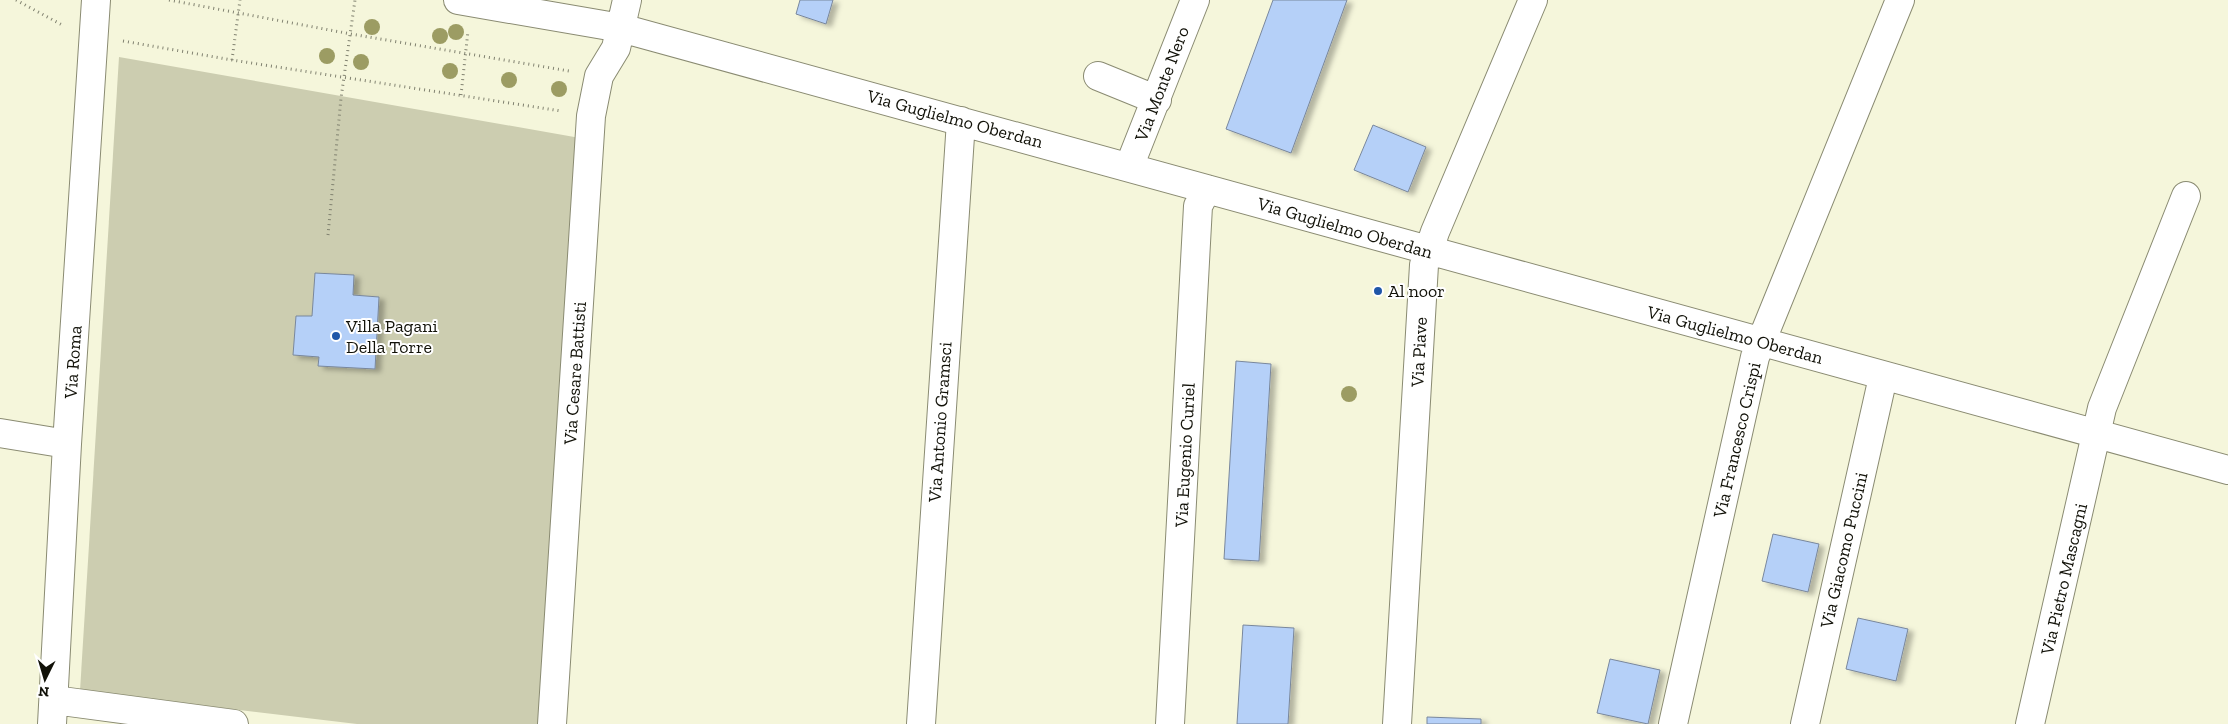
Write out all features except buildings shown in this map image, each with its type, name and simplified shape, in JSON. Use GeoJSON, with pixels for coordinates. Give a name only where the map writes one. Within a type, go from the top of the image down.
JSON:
{"type":"FeatureCollection","features":[{"type":"Feature","properties":{"kind":"street","name":"Via Roma"},"geometry":{"type":"LineString","coordinates":[[53,712],[67,444],[96,0]]}},
{"type":"Feature","properties":{"kind":"street","name":"Via Cesare Battisti"},"geometry":{"type":"LineString","coordinates":[[552,724],[591,116],[599,76],[616,48],[627,0]]}},
{"type":"Feature","properties":{"kind":"street","name":"Via Monte Nero"},"geometry":{"type":"LineString","coordinates":[[1129,167],[1195,0]]}},
{"type":"Feature","properties":{"kind":"street","name":"Via Piave"},"geometry":{"type":"LineString","coordinates":[[1397,724],[1424,265],[1428,251],[1533,0]]}},
{"type":"Feature","properties":{"kind":"street","name":"Via Francesco Crispi"},"geometry":{"type":"LineString","coordinates":[[1673,724],[1753,366],[1761,342],[1900,0]]}},
{"type":"Feature","properties":{"kind":"street","name":"Via Guglielmo Oberdan"},"geometry":{"type":"LineString","coordinates":[[465,1],[621,28],[1884,377],[2228,470]]}},
{"type":"Feature","properties":{"kind":"street"},"geometry":{"type":"LineString","coordinates":[[1098,76],[1157,100]]}},
{"type":"Feature","properties":{"kind":"street","name":"Via Antonio Gramsci"},"geometry":{"type":"LineString","coordinates":[[920,724],[961,121]]}},
{"type":"Feature","properties":{"kind":"street","name":"Via Eugenio Curiel"},"geometry":{"type":"LineString","coordinates":[[1170,724],[1198,206],[1207,189]]}},
{"type":"Feature","properties":{"kind":"street","name":"Via Pietro Mascagni"},"geometry":{"type":"LineString","coordinates":[[2030,724],[2102,408],[2186,196]]}},
{"type":"Feature","properties":{"kind":"street","name":"Via Giacomo Puccini"},"geometry":{"type":"LineString","coordinates":[[1805,724],[1884,377]]}},
{"type":"Feature","properties":{"kind":"street"},"geometry":{"type":"LineString","coordinates":[[0,433],[67,444]]}},
{"type":"Feature","properties":{"kind":"street"},"geometry":{"type":"LineString","coordinates":[[53,712],[234,724]]}},
{"type":"Feature","properties":{"kind":"path"},"geometry":{"type":"LineString","coordinates":[[16,0],[70,30],[94,36],[232,60],[591,116]]}},
{"type":"Feature","properties":{"kind":"path"},"geometry":{"type":"LineString","coordinates":[[169,0],[351,34],[599,76]]}},
{"type":"Feature","properties":{"kind":"path"},"geometry":{"type":"LineString","coordinates":[[232,60],[240,0]]}},
{"type":"Feature","properties":{"kind":"path"},"geometry":{"type":"LineString","coordinates":[[328,235],[343,76],[355,0]]}},
{"type":"Feature","properties":{"kind":"path"},"geometry":{"type":"LineString","coordinates":[[461,95],[465,53],[465,1]]}},
{"type":"Feature","properties":{"kind":"green space"},"geometry":{"type":"Polygon","coordinates":[[[119,57],[580,138],[542,724],[357,724],[80,691],[119,57]]]}},
{"type":"Feature","properties":{"kind":"place","name":"Al noor"},"geometry":{"type":"Point","coordinates":[1378,291]}},
{"type":"Feature","properties":{"kind":"place","name":"Villa Pagani Della Torre"},"geometry":{"type":"Point","coordinates":[336,336]}}]}
